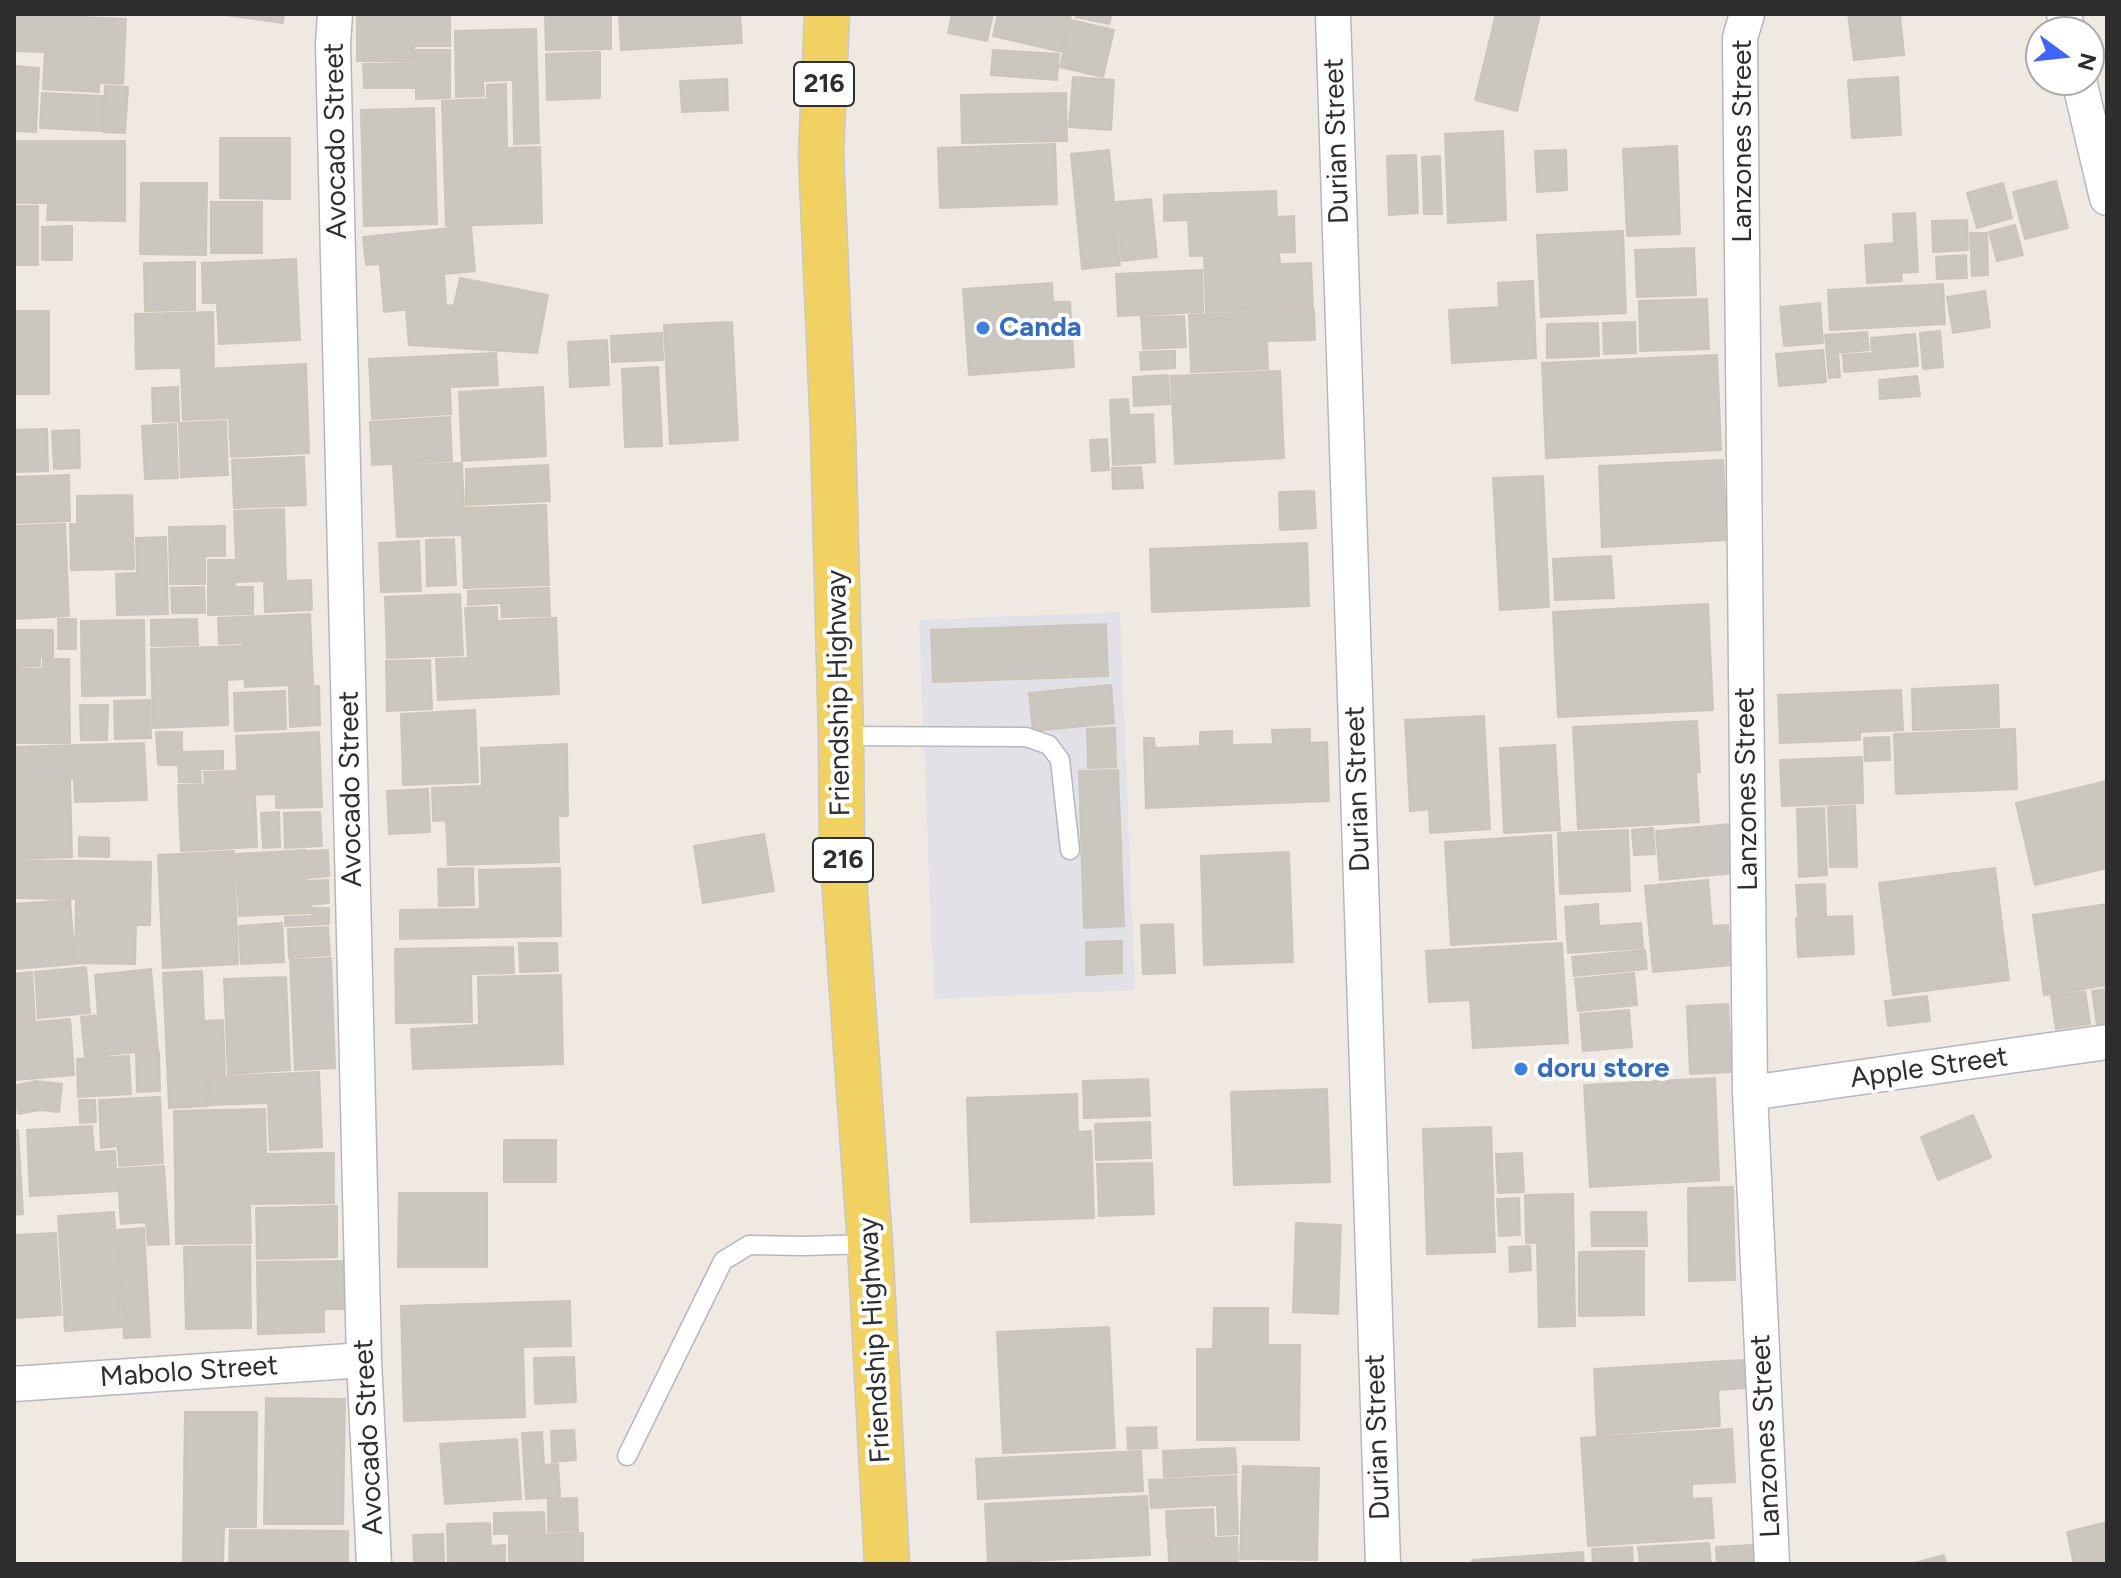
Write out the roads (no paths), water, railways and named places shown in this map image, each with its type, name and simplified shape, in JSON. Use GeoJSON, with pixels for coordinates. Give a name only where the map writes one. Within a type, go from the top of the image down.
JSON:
{"type":"FeatureCollection","features":[{"type":"Feature","properties":{"kind":"main road","name":"Friendship Highway"},"geometry":{"type":"LineString","coordinates":[[827,14],[821,155],[833,431],[842,851],[870,1244],[887,1564]]}},
{"type":"Feature","properties":{"kind":"street","name":"Avocado Street"},"geometry":{"type":"LineString","coordinates":[[335,14],[333,76],[364,1360],[374,1564]]}},
{"type":"Feature","properties":{"kind":"street","name":"Durian Street"},"geometry":{"type":"LineString","coordinates":[[1333,14],[1383,1564]]}},
{"type":"Feature","properties":{"kind":"street","name":"Lanzones Street"},"geometry":{"type":"LineString","coordinates":[[1747,14],[1740,38],[1750,1093],[1772,1564]]}},
{"type":"Feature","properties":{"kind":"street"},"geometry":{"type":"LineString","coordinates":[[2083,96],[2107,198]]}},
{"type":"Feature","properties":{"kind":"street","name":"Apple Street"},"geometry":{"type":"LineString","coordinates":[[1750,1093],[2107,1042]]}},
{"type":"Feature","properties":{"kind":"street","name":"Mabolo Street"},"geometry":{"type":"LineString","coordinates":[[14,1384],[364,1360]]}},
{"type":"Feature","properties":{"kind":"lane"},"geometry":{"type":"LineString","coordinates":[[841,736],[1026,737],[1049,745],[1060,760],[1070,850]]}},
{"type":"Feature","properties":{"kind":"lane"},"geometry":{"type":"LineString","coordinates":[[627,1456],[723,1261],[749,1245],[870,1244]]}},
{"type":"Feature","properties":{"kind":"place","name":"Canda"},"geometry":{"type":"Point","coordinates":[983,328]}},
{"type":"Feature","properties":{"kind":"place","name":"doru store"},"geometry":{"type":"Point","coordinates":[1521,1069]}}]}
